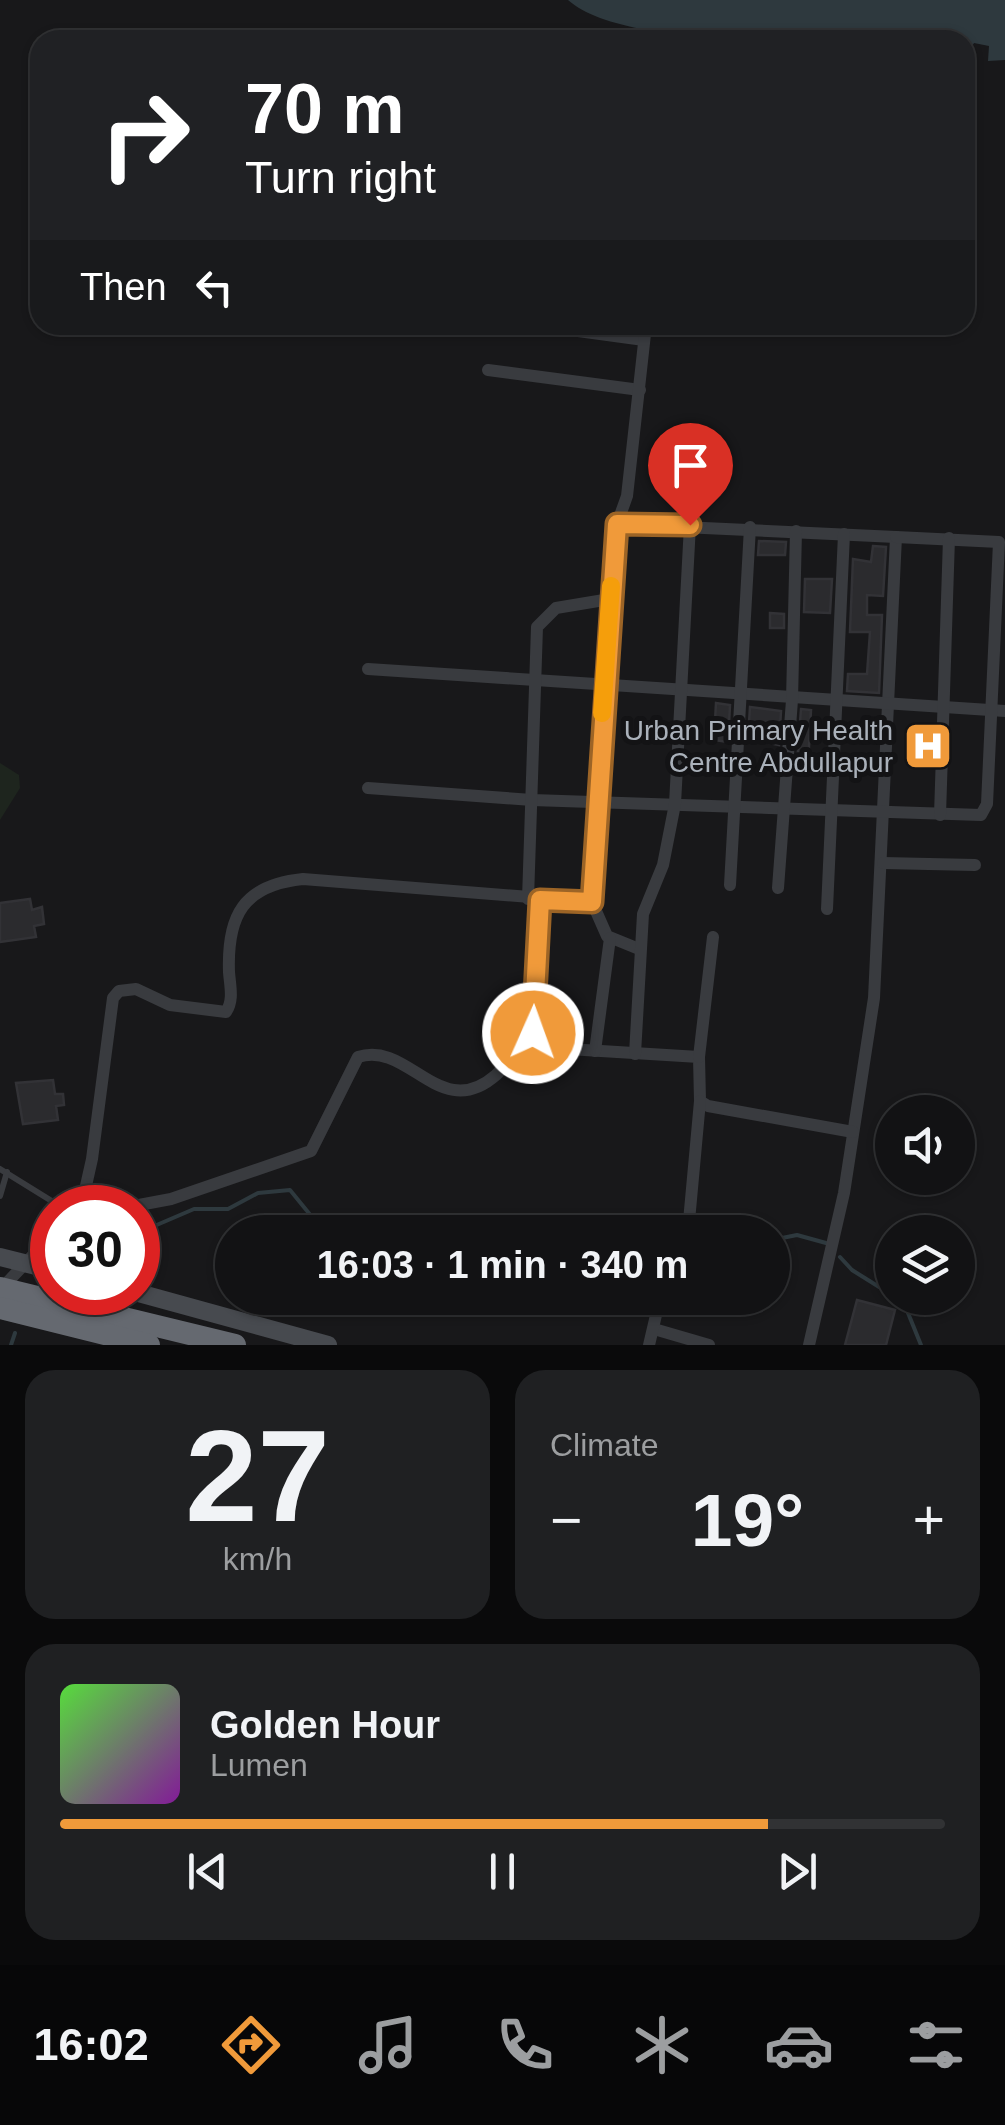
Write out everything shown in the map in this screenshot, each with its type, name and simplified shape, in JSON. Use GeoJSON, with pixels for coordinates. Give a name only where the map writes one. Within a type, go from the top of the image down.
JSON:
{"type":"FeatureCollection","features":[{"type":"Feature","properties":{"kind":"highway"},"geometry":{"type":"LineString","coordinates":[[1,1295],[100,1339],[149,1345]]}},
{"type":"Feature","properties":{"kind":"highway"},"geometry":{"type":"LineString","coordinates":[[1,1295],[235,1345]]}},
{"type":"Feature","properties":{"kind":"street"},"geometry":{"type":"LineString","coordinates":[[639,949],[610,938],[601,929],[592,902],[610,599],[617,524],[627,496],[645,335]]}},
{"type":"Feature","properties":{"kind":"street"},"geometry":{"type":"LineString","coordinates":[[488,370],[640,390]]}},
{"type":"Feature","properties":{"kind":"street"},"geometry":{"type":"LineString","coordinates":[[368,788],[532,800],[940,815],[984,813],[999,711],[1002,542],[750,527],[617,524]]}},
{"type":"Feature","properties":{"kind":"street"},"geometry":{"type":"LineString","coordinates":[[635,1054],[643,914],[663,864],[675,804],[690,525]]}},
{"type":"Feature","properties":{"kind":"street"},"geometry":{"type":"LineString","coordinates":[[730,885],[750,527]]}},
{"type":"Feature","properties":{"kind":"street"},"geometry":{"type":"LineString","coordinates":[[778,888],[792,700],[796,531]]}},
{"type":"Feature","properties":{"kind":"street"},"geometry":{"type":"LineString","coordinates":[[827,910],[844,534]]}},
{"type":"Feature","properties":{"kind":"street"},"geometry":{"type":"LineString","coordinates":[[809,1345],[832,1256],[874,998],[884,863],[896,537]]}},
{"type":"Feature","properties":{"kind":"street"},"geometry":{"type":"LineString","coordinates":[[940,815],[949,538]]}},
{"type":"Feature","properties":{"kind":"street"},"geometry":{"type":"LineString","coordinates":[[160,1201],[311,1151],[358,1057],[374,1055],[399,1061],[424,1080],[453,1090],[496,1075],[533,1033],[532,800],[537,627],[545,614],[574,602],[610,599]]}},
{"type":"Feature","properties":{"kind":"street"},"geometry":{"type":"LineString","coordinates":[[368,669],[999,711]]}},
{"type":"Feature","properties":{"kind":"street"},"geometry":{"type":"LineString","coordinates":[[884,863],[975,866]]}},
{"type":"Feature","properties":{"kind":"street"},"geometry":{"type":"LineString","coordinates":[[86,1185],[113,998],[119,991],[136,990],[164,1004],[226,1012],[231,1000],[229,932],[244,905],[264,886],[303,879],[592,902]]}},
{"type":"Feature","properties":{"kind":"street"},"geometry":{"type":"LineString","coordinates":[[690,1215],[700,1101],[699,1057],[714,937]]}},
{"type":"Feature","properties":{"kind":"street"},"geometry":{"type":"LineString","coordinates":[[595,1052],[610,938]]}},
{"type":"Feature","properties":{"kind":"street"},"geometry":{"type":"LineString","coordinates":[[533,1033],[552,1048],[699,1057]]}},
{"type":"Feature","properties":{"kind":"street"},"geometry":{"type":"LineString","coordinates":[[700,1101],[853,1132]]}},
{"type":"Feature","properties":{"kind":"street"},"geometry":{"type":"LineString","coordinates":[[0,1257],[30,1264]]}},
{"type":"Feature","properties":{"kind":"street"},"geometry":{"type":"LineString","coordinates":[[1,1295],[30,1259]]}},
{"type":"Feature","properties":{"kind":"street"},"geometry":{"type":"LineString","coordinates":[[160,1299],[328,1345]]}},
{"type":"Feature","properties":{"kind":"street"},"geometry":{"type":"LineString","coordinates":[[649,1345],[657,1315]]}},
{"type":"Feature","properties":{"kind":"street"},"geometry":{"type":"LineString","coordinates":[[654,1329],[708,1345]]}},
{"type":"Feature","properties":{"kind":"lane"},"geometry":{"type":"LineString","coordinates":[[0,1196],[3,1170],[30,1187]]}},
{"type":"Feature","properties":{"kind":"shaded area"},"geometry":{"type":"Polygon","coordinates":[[[568,0],[1005,0],[1005,60],[988,61],[989,46],[975,43],[975,30],[651,30],[599,18],[568,0]]]}},
{"type":"Feature","properties":{"kind":"shaded area"},"geometry":{"type":"Polygon","coordinates":[[[0,763],[19,775],[20,788],[0,820],[0,763]]]}},
{"type":"Feature","properties":{"kind":"building"},"geometry":{"type":"Polygon","coordinates":[[[759,541],[786,542],[785,555],[758,555],[759,541]]]}},
{"type":"Feature","properties":{"kind":"building"},"geometry":{"type":"Polygon","coordinates":[[[873,546],[886,547],[883,596],[867,595],[867,615],[882,615],[879,693],[847,691],[848,674],[867,674],[870,632],[850,632],[853,559],[871,562],[873,546]]]}},
{"type":"Feature","properties":{"kind":"building"},"geometry":{"type":"Polygon","coordinates":[[[805,579],[832,579],[830,613],[804,612],[805,579]]]}},
{"type":"Feature","properties":{"kind":"building"},"geometry":{"type":"Polygon","coordinates":[[[770,613],[784,614],[784,628],[770,628],[770,613]]]}},
{"type":"Feature","properties":{"kind":"building"},"geometry":{"type":"Polygon","coordinates":[[[716,703],[730,705],[728,742],[714,740],[716,703]]]}},
{"type":"Feature","properties":{"kind":"building"},"geometry":{"type":"Polygon","coordinates":[[[750,707],[781,711],[779,745],[748,739],[750,707]]]}},
{"type":"Feature","properties":{"kind":"building"},"geometry":{"type":"Polygon","coordinates":[[[801,709],[811,710],[808,765],[797,764],[801,709]]]}},
{"type":"Feature","properties":{"kind":"building"},"geometry":{"type":"Polygon","coordinates":[[[30,899],[32,910],[42,907],[44,924],[34,926],[36,937],[0,942],[0,903],[30,899]]]}},
{"type":"Feature","properties":{"kind":"building"},"geometry":{"type":"Polygon","coordinates":[[[53,1080],[55,1094],[63,1094],[64,1105],[56,1106],[58,1120],[23,1124],[16,1083],[53,1080]]]}},
{"type":"Feature","properties":{"kind":"building"},"geometry":{"type":"Polygon","coordinates":[[[857,1300],[875,1305],[875,1315],[894,1315],[886,1345],[845,1345],[857,1300]]]}},
{"type":"Feature","properties":{"kind":"waterway"},"geometry":{"type":"LineString","coordinates":[[160,1224],[194,1209],[228,1209],[258,1193],[290,1190],[310,1215]]}},
{"type":"Feature","properties":{"kind":"waterway"},"geometry":{"type":"LineString","coordinates":[[790,1236],[826,1243]]}},
{"type":"Feature","properties":{"kind":"waterway"},"geometry":{"type":"LineString","coordinates":[[840,1257],[875,1284]]}},
{"type":"Feature","properties":{"kind":"waterway"},"geometry":{"type":"LineString","coordinates":[[909,1315],[921,1345]]}},
{"type":"Feature","properties":{"kind":"waterway"},"geometry":{"type":"LineString","coordinates":[[11,1345],[15,1333]]}},
{"type":"Feature","properties":{"kind":"slow traffic"},"geometry":{"type":"LineString","coordinates":[[602,713],[611,586]]}},
{"type":"Feature","properties":{"kind":"place","name":"Urban Primary Health Centre Abdullapur"},"geometry":{"type":"Point","coordinates":[928,746]}},
{"type":"Feature","properties":{"kind":"route"},"geometry":{"type":"LineString","coordinates":[[533,1033],[531,1011],[540,900],[592,902],[601,800],[603,685],[617,524],[690,525]]}}]}
